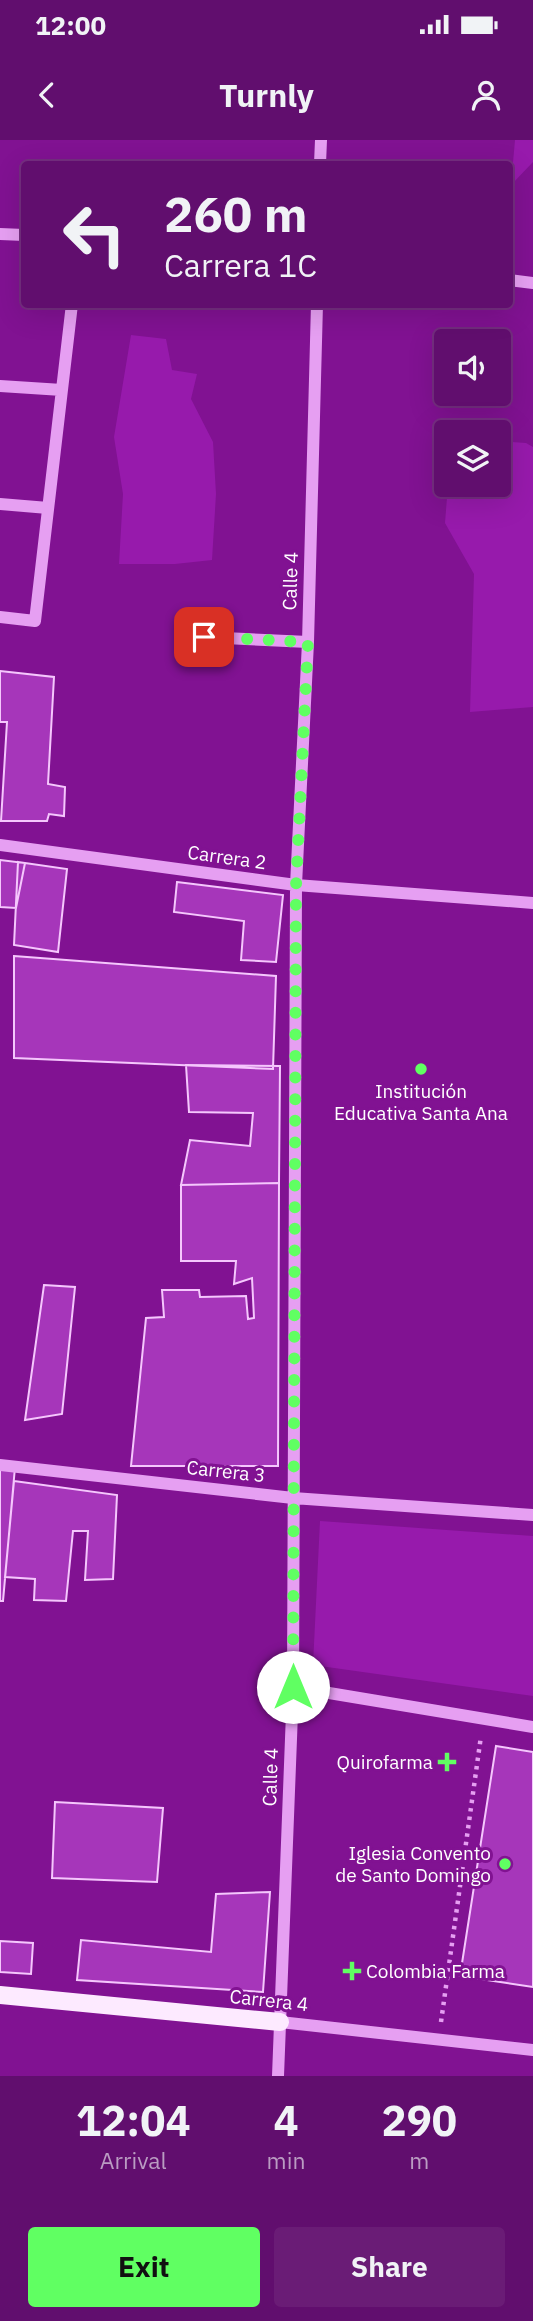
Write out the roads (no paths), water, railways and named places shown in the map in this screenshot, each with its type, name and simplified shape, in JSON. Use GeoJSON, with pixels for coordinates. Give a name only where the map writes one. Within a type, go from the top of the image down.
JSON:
{"type":"FeatureCollection","features":[{"type":"Feature","properties":{"kind":"main road","name":"Carrera 4"},"geometry":{"type":"LineString","coordinates":[[0,1995],[280,2022]]}},
{"type":"Feature","properties":{"kind":"street"},"geometry":{"type":"LineString","coordinates":[[320,161],[321,140]]}},
{"type":"Feature","properties":{"kind":"street"},"geometry":{"type":"LineString","coordinates":[[0,234],[21,234]]}},
{"type":"Feature","properties":{"kind":"street"},"geometry":{"type":"LineString","coordinates":[[513,281],[533,283]]}},
{"type":"Feature","properties":{"kind":"street"},"geometry":{"type":"LineString","coordinates":[[0,617],[35,621],[72,308]]}},
{"type":"Feature","properties":{"kind":"street","name":"Calle 4"},"geometry":{"type":"LineString","coordinates":[[278,2076],[293,1687],[296,886],[308,642],[317,308]]}},
{"type":"Feature","properties":{"kind":"street"},"geometry":{"type":"LineString","coordinates":[[0,386],[62,390]]}},
{"type":"Feature","properties":{"kind":"street"},"geometry":{"type":"LineString","coordinates":[[0,504],[48,508]]}},
{"type":"Feature","properties":{"kind":"street"},"geometry":{"type":"LineString","coordinates":[[183,636],[308,642]]}},
{"type":"Feature","properties":{"kind":"street","name":"Carrera 2"},"geometry":{"type":"LineString","coordinates":[[0,845],[296,886],[533,903]]}},
{"type":"Feature","properties":{"kind":"street","name":"Carrera 3"},"geometry":{"type":"LineString","coordinates":[[0,1465],[293,1498],[533,1515]]}},
{"type":"Feature","properties":{"kind":"street"},"geometry":{"type":"LineString","coordinates":[[293,1687],[533,1727]]}},
{"type":"Feature","properties":{"kind":"street","name":"Carrera 4"},"geometry":{"type":"LineString","coordinates":[[280,2022],[533,2050]]}},
{"type":"Feature","properties":{"kind":"place","name":"Institución Educativa Santa Ana"},"geometry":{"type":"Point","coordinates":[421,1069]}},
{"type":"Feature","properties":{"kind":"place","name":"Quirofarma"},"geometry":{"type":"Point","coordinates":[447,1762]}},
{"type":"Feature","properties":{"kind":"place","name":"Iglesia Convento de Santo Domingo"},"geometry":{"type":"Point","coordinates":[505,1864]}},
{"type":"Feature","properties":{"kind":"place","name":"Colombia Farma"},"geometry":{"type":"Point","coordinates":[352,1971]}}]}
